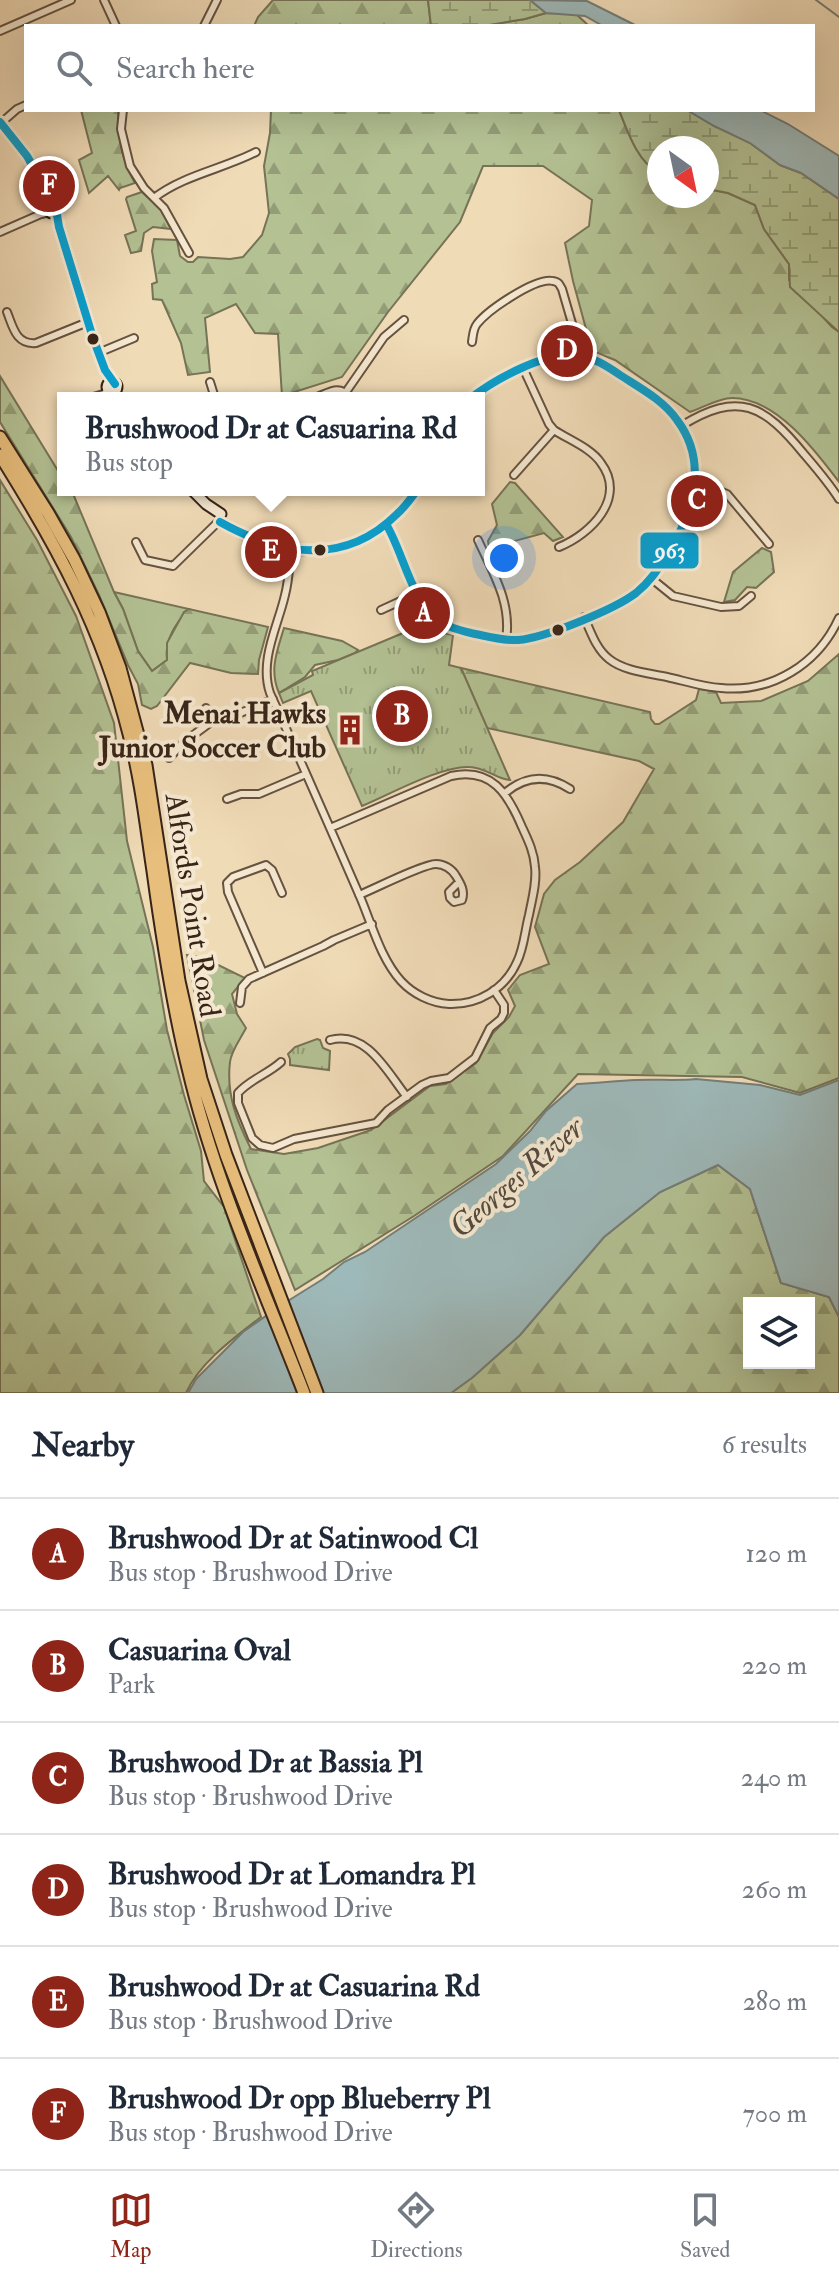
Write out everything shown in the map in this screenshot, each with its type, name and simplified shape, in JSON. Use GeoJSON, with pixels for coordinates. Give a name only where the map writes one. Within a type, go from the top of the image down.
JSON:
{"type":"FeatureCollection","features":[{"type":"Feature","properties":{"kind":"highway","name":"Alfords Point Road"},"geometry":{"type":"LineString","coordinates":[[0,437],[74,559],[99,612],[126,687],[146,765],[191,1039],[238,1204],[304,1393]]}},
{"type":"Feature","properties":{"kind":"highway","name":"Alfords Point Road"},"geometry":{"type":"LineString","coordinates":[[0,455],[66,565],[97,634],[119,695],[138,776],[170,985],[197,1103],[317,1393]]}},
{"type":"Feature","properties":{"kind":"street"},"geometry":{"type":"LineString","coordinates":[[0,31],[71,0]]}},
{"type":"Feature","properties":{"kind":"street"},"geometry":{"type":"LineString","coordinates":[[104,0],[115,24]]}},
{"type":"Feature","properties":{"kind":"street"},"geometry":{"type":"LineString","coordinates":[[205,24],[217,0]]}},
{"type":"Feature","properties":{"kind":"street"},"geometry":{"type":"LineString","coordinates":[[24,106],[0,122],[27,156],[46,190],[50,210],[59,227],[98,353],[113,390]]}},
{"type":"Feature","properties":{"kind":"street"},"geometry":{"type":"LineString","coordinates":[[123,112],[121,129],[126,156],[136,177],[169,215],[189,253]]}},
{"type":"Feature","properties":{"kind":"street"},"geometry":{"type":"LineString","coordinates":[[154,198],[175,184],[256,152]]}},
{"type":"Feature","properties":{"kind":"street"},"geometry":{"type":"LineString","coordinates":[[0,232],[50,210]]}},
{"type":"Feature","properties":{"kind":"street"},"geometry":{"type":"LineString","coordinates":[[472,342],[476,326],[484,318],[522,290],[552,280],[562,289],[579,355]]}},
{"type":"Feature","properties":{"kind":"street"},"geometry":{"type":"LineString","coordinates":[[7,312],[16,334],[28,344],[88,322]]}},
{"type":"Feature","properties":{"kind":"street"},"geometry":{"type":"LineString","coordinates":[[351,392],[384,337],[404,320]]}},
{"type":"Feature","properties":{"kind":"street"},"geometry":{"type":"LineString","coordinates":[[98,353],[134,338]]}},
{"type":"Feature","properties":{"kind":"street"},"geometry":{"type":"LineString","coordinates":[[386,524],[429,612],[442,624],[458,630],[506,640],[536,637],[584,617],[628,598],[652,579],[687,520],[696,487],[694,457],[681,426],[669,410],[653,396],[595,360],[579,355],[558,356],[479,392]]}},
{"type":"Feature","properties":{"kind":"street"},"geometry":{"type":"LineString","coordinates":[[524,370],[554,430],[599,460],[610,484],[607,505],[598,520],[571,542],[559,547]]}},
{"type":"Feature","properties":{"kind":"street"},"geometry":{"type":"LineString","coordinates":[[210,382],[213,392]]}},
{"type":"Feature","properties":{"kind":"street"},"geometry":{"type":"LineString","coordinates":[[681,426],[721,407],[745,408],[763,414],[786,432],[839,499]]}},
{"type":"Feature","properties":{"kind":"street"},"geometry":{"type":"LineString","coordinates":[[514,475],[554,430]]}},
{"type":"Feature","properties":{"kind":"street"},"geometry":{"type":"LineString","coordinates":[[696,487],[715,489],[731,498],[769,544]]}},
{"type":"Feature","properties":{"kind":"street"},"geometry":{"type":"LineString","coordinates":[[198,496],[218,519],[233,528],[259,542],[291,551],[329,550],[358,541],[386,524],[412,496]]}},
{"type":"Feature","properties":{"kind":"street"},"geometry":{"type":"LineString","coordinates":[[136,542],[145,560],[173,566],[218,519]]}},
{"type":"Feature","properties":{"kind":"street"},"geometry":{"type":"LineString","coordinates":[[478,540],[506,603],[506,640]]}},
{"type":"Feature","properties":{"kind":"street"},"geometry":{"type":"LineString","coordinates":[[291,551],[287,589],[266,666],[267,684],[359,895],[395,973],[406,987],[417,994],[436,1002],[458,1004],[479,999],[510,975],[520,955],[536,875],[531,848],[505,793],[488,780],[458,775],[330,828]]}},
{"type":"Feature","properties":{"kind":"street"},"geometry":{"type":"LineString","coordinates":[[652,579],[673,596],[721,607],[739,606],[751,596]]}},
{"type":"Feature","properties":{"kind":"street"},"geometry":{"type":"LineString","coordinates":[[381,610],[418,593]]}},
{"type":"Feature","properties":{"kind":"street"},"geometry":{"type":"LineString","coordinates":[[584,617],[602,652],[620,666],[732,689],[768,684],[796,670],[820,649],[839,618]]}},
{"type":"Feature","properties":{"kind":"street"},"geometry":{"type":"LineString","coordinates":[[169,758],[211,722],[222,721],[273,699]]}},
{"type":"Feature","properties":{"kind":"street"},"geometry":{"type":"LineString","coordinates":[[206,708],[211,722]]}},
{"type":"Feature","properties":{"kind":"street"},"geometry":{"type":"LineString","coordinates":[[227,799],[245,793],[259,794],[306,774]]}},
{"type":"Feature","properties":{"kind":"street"},"geometry":{"type":"LineString","coordinates":[[505,793],[519,782],[535,778],[555,781],[570,789]]}},
{"type":"Feature","properties":{"kind":"street"},"geometry":{"type":"LineString","coordinates":[[359,895],[432,864],[449,868],[459,882]]}},
{"type":"Feature","properties":{"kind":"street"},"geometry":{"type":"LineString","coordinates":[[263,973],[226,886],[233,877],[266,865],[272,870],[282,893]]}},
{"type":"Feature","properties":{"kind":"street"},"geometry":{"type":"LineString","coordinates":[[240,1003],[244,984],[372,924]]}},
{"type":"Feature","properties":{"kind":"street"},"geometry":{"type":"LineString","coordinates":[[281,1062],[245,1085],[237,1096],[250,1135],[257,1143],[276,1148],[291,1140],[373,1124],[428,1082],[449,1078],[473,1061],[490,1028],[504,1013],[503,1002],[494,990]]}},
{"type":"Feature","properties":{"kind":"street"},"geometry":{"type":"LineString","coordinates":[[330,1040],[350,1039],[365,1046],[407,1097]]}},
{"type":"Feature","properties":{"kind":"green space"},"geometry":{"type":"Polygon","coordinates":[[[273,0],[428,0],[431,24],[255,24],[273,0]]]}},
{"type":"Feature","properties":{"kind":"green space"},"geometry":{"type":"Polygon","coordinates":[[[428,0],[530,0],[546,13],[495,24],[431,24],[428,0]]]}},
{"type":"Feature","properties":{"kind":"green space"},"geometry":{"type":"Polygon","coordinates":[[[546,13],[576,14],[587,24],[495,24],[546,13]]]}},
{"type":"Feature","properties":{"kind":"green space"},"geometry":{"type":"Polygon","coordinates":[[[82,112],[118,112],[121,148],[135,183],[119,190],[108,176],[89,193],[79,160],[92,153],[82,112]]]}},
{"type":"Feature","properties":{"kind":"green space"},"geometry":{"type":"Polygon","coordinates":[[[271,112],[620,112],[639,154],[647,163],[647,208],[719,208],[719,191],[755,205],[764,229],[789,264],[789,280],[839,332],[839,482],[793,428],[764,407],[748,400],[727,398],[690,412],[615,360],[592,351],[565,243],[589,226],[592,200],[543,166],[483,166],[460,222],[388,312],[342,377],[295,392],[282,392],[278,334],[255,333],[236,304],[205,318],[210,372],[188,375],[181,343],[162,300],[153,299],[152,284],[157,282],[152,251],[154,239],[177,240],[180,256],[188,262],[198,257],[243,257],[262,235],[269,213],[264,166],[271,112]]]}},
{"type":"Feature","properties":{"kind":"green space"},"geometry":{"type":"Polygon","coordinates":[[[620,112],[691,112],[750,143],[780,165],[801,173],[839,199],[839,332],[790,287],[789,264],[764,229],[755,205],[719,191],[719,136],[647,136],[647,163],[639,154],[620,112]]]}},
{"type":"Feature","properties":{"kind":"green space"},"geometry":{"type":"Polygon","coordinates":[[[142,192],[161,209],[171,229],[153,227],[144,233],[141,251],[131,253],[125,235],[136,231],[126,199],[142,192]]]}},
{"type":"Feature","properties":{"kind":"green space"},"geometry":{"type":"Polygon","coordinates":[[[0,376],[57,469],[57,496],[74,496],[138,651],[152,671],[167,660],[167,643],[184,612],[189,609],[268,627],[258,674],[231,673],[190,663],[157,706],[151,709],[142,705],[138,684],[71,537],[0,422],[0,376]]]}},
{"type":"Feature","properties":{"kind":"green space"},"geometry":{"type":"Polygon","coordinates":[[[0,480],[37,540],[76,616],[114,723],[127,841],[153,947],[167,1030],[201,1151],[204,1181],[224,1207],[261,1317],[209,1361],[186,1393],[0,1393],[0,480]]]}},
{"type":"Feature","properties":{"kind":"green space"},"geometry":{"type":"Polygon","coordinates":[[[510,482],[515,483],[563,537],[553,541],[544,533],[489,548],[488,541],[497,525],[492,504],[510,482]]]}},
{"type":"Feature","properties":{"kind":"green space"},"geometry":{"type":"Polygon","coordinates":[[[762,548],[771,552],[774,572],[756,588],[747,587],[735,600],[724,602],[733,572],[762,548]]]}},
{"type":"Feature","properties":{"kind":"green space"},"geometry":{"type":"Polygon","coordinates":[[[114,592],[189,609],[172,632],[167,646],[167,660],[152,671],[138,651],[114,592]]]}},
{"type":"Feature","properties":{"kind":"green space"},"geometry":{"type":"Polygon","coordinates":[[[427,623],[439,632],[453,635],[449,665],[461,668],[510,780],[475,768],[457,768],[430,776],[362,806],[311,691],[283,703],[279,693],[313,675],[312,671],[427,623]]]}},
{"type":"Feature","properties":{"kind":"green space"},"geometry":{"type":"Polygon","coordinates":[[[284,628],[342,641],[358,650],[338,660],[315,665],[305,677],[279,693],[274,668],[284,628]]]}},
{"type":"Feature","properties":{"kind":"green space"},"geometry":{"type":"Polygon","coordinates":[[[839,654],[839,1078],[800,1093],[742,1077],[578,1074],[503,1156],[295,1290],[247,1170],[204,1040],[187,955],[204,958],[245,978],[232,994],[237,1014],[246,1028],[232,1053],[229,1074],[234,1107],[251,1149],[284,1154],[318,1148],[371,1130],[430,1086],[446,1084],[476,1063],[493,1033],[515,1006],[508,990],[520,975],[549,964],[535,927],[544,894],[555,880],[580,862],[623,822],[654,769],[639,761],[487,728],[461,668],[650,712],[651,719],[659,724],[696,700],[699,689],[716,692],[721,703],[761,701],[808,681],[839,654]]]}},
{"type":"Feature","properties":{"kind":"green space"},"geometry":{"type":"Polygon","coordinates":[[[317,1039],[323,1048],[330,1051],[329,1070],[290,1065],[288,1054],[295,1047],[317,1039]]]}},
{"type":"Feature","properties":{"kind":"green space"},"geometry":{"type":"Polygon","coordinates":[[[718,1165],[750,1189],[781,1283],[829,1297],[839,1317],[839,1393],[451,1393],[520,1335],[604,1237],[660,1192],[718,1165]]]}},
{"type":"Feature","properties":{"kind":"water"},"geometry":{"type":"Polygon","coordinates":[[[530,0],[587,1],[633,24],[599,24],[585,16],[546,13],[530,0]]]}},
{"type":"Feature","properties":{"kind":"water"},"geometry":{"type":"Polygon","coordinates":[[[690,112],[764,112],[788,124],[839,156],[839,199],[801,173],[780,165],[750,143],[690,112]]]}},
{"type":"Feature","properties":{"kind":"water","name":"Georges River"},"geometry":{"type":"Polygon","coordinates":[[[696,1079],[760,1085],[800,1095],[839,1080],[839,1317],[829,1297],[781,1283],[750,1189],[718,1165],[660,1192],[604,1237],[520,1335],[451,1393],[188,1393],[196,1379],[243,1332],[344,1262],[365,1252],[496,1164],[546,1111],[577,1084],[696,1079]]]}},
{"type":"Feature","properties":{"kind":"waterway"},"geometry":{"type":"LineString","coordinates":[[816,0],[839,17]]}},
{"type":"Feature","properties":{"kind":"transit line","name":"963"},"geometry":{"type":"LineString","coordinates":[[0,122],[27,156],[55,206]]}},
{"type":"Feature","properties":{"kind":"transit line","name":"963"},"geometry":{"type":"LineString","coordinates":[[56,209],[93,338],[105,370],[115,384]]}},
{"type":"Feature","properties":{"kind":"transit line","name":"963"},"geometry":{"type":"LineString","coordinates":[[386,524],[414,588],[428,611],[449,626],[500,639],[530,638],[597,614],[636,593],[659,567],[686,519],[695,469],[687,436],[665,406],[605,365],[576,355],[535,362],[480,392]]}},
{"type":"Feature","properties":{"kind":"transit line","name":"963"},"geometry":{"type":"LineString","coordinates":[[220,522],[265,542],[288,548],[333,549],[377,531],[412,496]]}},
{"type":"Feature","properties":{"kind":"place","name":"Brushwood Dr opp Blueberry Pl"},"geometry":{"type":"Point","coordinates":[49,186]}},
{"type":"Feature","properties":{"kind":"place","name":"Brushwood Dr at Lomandra Pl"},"geometry":{"type":"Point","coordinates":[567,351]}},
{"type":"Feature","properties":{"kind":"place","name":"Brushwood Dr at Bassia Pl"},"geometry":{"type":"Point","coordinates":[697,501]}},
{"type":"Feature","properties":{"kind":"place","name":"Brushwood Dr at Casuarina Rd"},"geometry":{"type":"Point","coordinates":[271,552]}},
{"type":"Feature","properties":{"kind":"place","name":"Brushwood Dr at Satinwood Cl"},"geometry":{"type":"Point","coordinates":[424,613]}},
{"type":"Feature","properties":{"kind":"place","name":"Casuarina Oval"},"geometry":{"type":"Point","coordinates":[402,716]}},
{"type":"Feature","properties":{"kind":"place","name":"Menai Hawks Junior Soccer Club"},"geometry":{"type":"Point","coordinates":[350,730]}}]}
